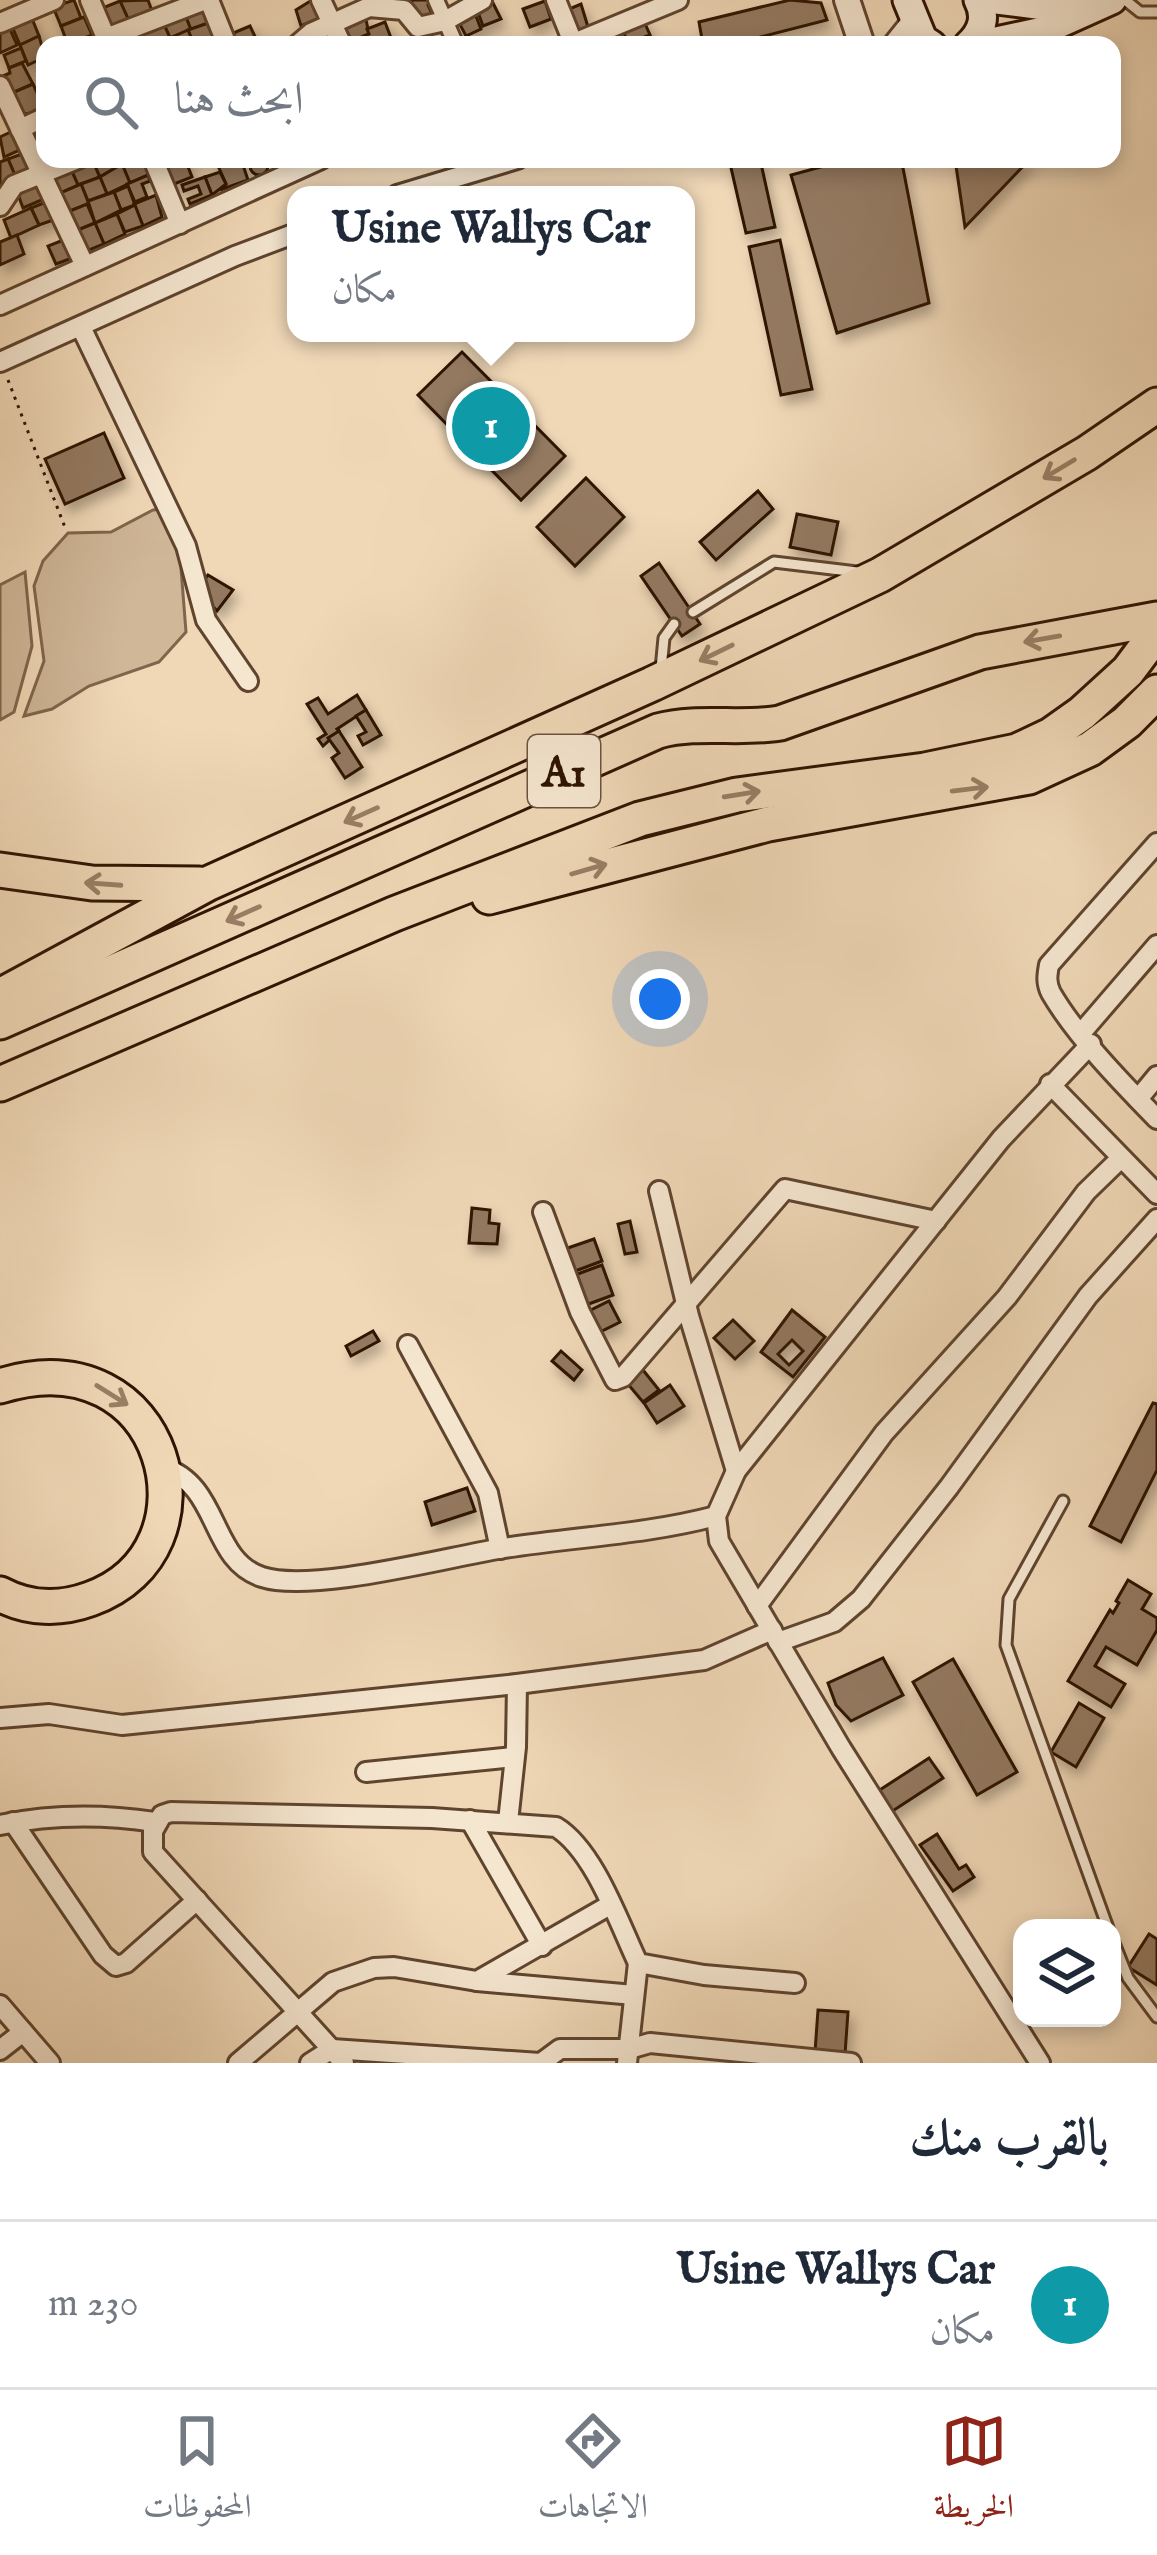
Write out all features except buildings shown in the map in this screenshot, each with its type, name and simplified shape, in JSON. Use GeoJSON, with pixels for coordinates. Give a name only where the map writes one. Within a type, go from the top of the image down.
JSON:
{"type":"FeatureCollection","features":[{"type":"Feature","properties":{"kind":"highway"},"geometry":{"type":"LineString","coordinates":[[0,996],[207,884],[660,680],[880,575],[1087,453],[1157,405]]}},
{"type":"Feature","properties":{"kind":"highway","name":"A1"},"geometry":{"type":"LineString","coordinates":[[0,1022],[658,730],[697,724],[752,727],[780,723],[980,652],[1157,619]]}},
{"type":"Feature","properties":{"kind":"highway"},"geometry":{"type":"LineString","coordinates":[[394,914],[678,807],[981,760],[1034,744],[1067,725],[1112,687],[1157,632]]}},
{"type":"Feature","properties":{"kind":"highway","name":"A1"},"geometry":{"type":"LineString","coordinates":[[0,1084],[394,914],[442,910],[767,824],[1029,777],[1090,749],[1157,692]]}},
{"type":"Feature","properties":{"kind":"highway"},"geometry":{"type":"LineString","coordinates":[[0,871],[92,884],[207,884]]}},
{"type":"Feature","properties":{"kind":"highway"},"geometry":{"type":"LineString","coordinates":[[0,1386],[57,1377],[112,1391],[148,1432],[162,1467],[164,1502],[149,1554],[127,1579],[98,1597],[65,1606],[30,1605],[0,1594]]}},
{"type":"Feature","properties":{"kind":"main road"},"geometry":{"type":"LineString","coordinates":[[977,36],[983,20],[978,0]]}},
{"type":"Feature","properties":{"kind":"main road"},"geometry":{"type":"LineString","coordinates":[[997,0],[1100,6]]}},
{"type":"Feature","properties":{"kind":"main road"},"geometry":{"type":"LineString","coordinates":[[1020,36],[1100,6]]}},
{"type":"Feature","properties":{"kind":"street"},"geometry":{"type":"LineString","coordinates":[[0,23],[54,0]]}},
{"type":"Feature","properties":{"kind":"street"},"geometry":{"type":"LineString","coordinates":[[90,0],[105,36]]}},
{"type":"Feature","properties":{"kind":"street"},"geometry":{"type":"LineString","coordinates":[[119,36],[207,0],[223,36]]}},
{"type":"Feature","properties":{"kind":"street"},"geometry":{"type":"LineString","coordinates":[[321,0],[338,36]]}},
{"type":"Feature","properties":{"kind":"street"},"geometry":{"type":"LineString","coordinates":[[436,0],[452,36]]}},
{"type":"Feature","properties":{"kind":"street"},"geometry":{"type":"LineString","coordinates":[[307,36],[369,7],[404,10],[418,26],[445,21],[482,0]]}},
{"type":"Feature","properties":{"kind":"street"},"geometry":{"type":"LineString","coordinates":[[556,0],[569,36]]}},
{"type":"Feature","properties":{"kind":"street"},"geometry":{"type":"LineString","coordinates":[[591,36],[678,0]]}},
{"type":"Feature","properties":{"kind":"street"},"geometry":{"type":"LineString","coordinates":[[847,0],[859,36]]}},
{"type":"Feature","properties":{"kind":"street"},"geometry":{"type":"LineString","coordinates":[[901,36],[915,9]]}},
{"type":"Feature","properties":{"kind":"street"},"geometry":{"type":"LineString","coordinates":[[0,88],[36,160]]}},
{"type":"Feature","properties":{"kind":"street"},"geometry":{"type":"LineString","coordinates":[[20,129],[36,121]]}},
{"type":"Feature","properties":{"kind":"street"},"geometry":{"type":"LineString","coordinates":[[40,168],[85,266]]}},
{"type":"Feature","properties":{"kind":"street"},"geometry":{"type":"LineString","coordinates":[[0,206],[14,184],[57,168]]}},
{"type":"Feature","properties":{"kind":"street"},"geometry":{"type":"LineString","coordinates":[[157,168],[180,224]]}},
{"type":"Feature","properties":{"kind":"street"},"geometry":{"type":"LineString","coordinates":[[0,305],[180,224],[280,168]]}},
{"type":"Feature","properties":{"kind":"street"},"geometry":{"type":"LineString","coordinates":[[427,186],[487,168]]}},
{"type":"Feature","properties":{"kind":"street"},"geometry":{"type":"LineString","coordinates":[[0,361],[287,236]]}},
{"type":"Feature","properties":{"kind":"street"},"geometry":{"type":"LineString","coordinates":[[81,327],[186,546],[206,620],[248,681]]}},
{"type":"Feature","properties":{"kind":"street"},"geometry":{"type":"LineString","coordinates":[[1157,843],[1049,965],[1046,980],[1086,1038],[1157,1118]]}},
{"type":"Feature","properties":{"kind":"street"},"geometry":{"type":"LineString","coordinates":[[1040,2063],[718,1541],[716,1516],[736,1472],[1157,945]]}},
{"type":"Feature","properties":{"kind":"street"},"geometry":{"type":"LineString","coordinates":[[1138,1100],[1157,1076]]}},
{"type":"Feature","properties":{"kind":"street"},"geometry":{"type":"LineString","coordinates":[[1050,1084],[1157,1194]]}},
{"type":"Feature","properties":{"kind":"street"},"geometry":{"type":"LineString","coordinates":[[757,1606],[884,1432],[1007,1297],[1086,1192],[1121,1158]]}},
{"type":"Feature","properties":{"kind":"street"},"geometry":{"type":"LineString","coordinates":[[543,1212],[580,1312],[615,1380],[623,1377],[686,1307],[785,1189],[936,1221]]}},
{"type":"Feature","properties":{"kind":"street"},"geometry":{"type":"LineString","coordinates":[[658,1191],[686,1307],[736,1472]]}},
{"type":"Feature","properties":{"kind":"street"},"geometry":{"type":"LineString","coordinates":[[0,1718],[49,1714],[122,1725],[517,1684],[704,1660],[835,1622],[861,1599],[1088,1296],[1157,1219]]}},
{"type":"Feature","properties":{"kind":"street"},"geometry":{"type":"LineString","coordinates":[[408,1345],[488,1493],[500,1549]]}},
{"type":"Feature","properties":{"kind":"street"},"geometry":{"type":"LineString","coordinates":[[162,1467],[189,1479],[236,1558],[261,1577],[286,1581],[370,1573],[500,1549],[678,1526],[716,1516]]}},
{"type":"Feature","properties":{"kind":"street"},"geometry":{"type":"LineString","coordinates":[[508,1822],[517,1684]]}},
{"type":"Feature","properties":{"kind":"street"},"geometry":{"type":"LineString","coordinates":[[366,1772],[514,1756]]}},
{"type":"Feature","properties":{"kind":"street"},"geometry":{"type":"LineString","coordinates":[[197,1900],[126,1964],[116,1966],[103,1955],[7,1824],[36,1817],[94,1815],[155,1822],[171,1812],[470,1820],[556,1827],[572,1836],[638,1963],[628,2056]]}},
{"type":"Feature","properties":{"kind":"street"},"geometry":{"type":"LineString","coordinates":[[470,1820],[542,1946]]}},
{"type":"Feature","properties":{"kind":"street"},"geometry":{"type":"LineString","coordinates":[[155,1822],[153,1852],[338,2056]]}},
{"type":"Feature","properties":{"kind":"street"},"geometry":{"type":"LineString","coordinates":[[477,1981],[610,1905]]}},
{"type":"Feature","properties":{"kind":"street"},"geometry":{"type":"LineString","coordinates":[[638,1963],[704,1976],[795,1983]]}},
{"type":"Feature","properties":{"kind":"street"},"geometry":{"type":"LineString","coordinates":[[238,2063],[333,1982],[374,1968],[394,1966],[477,1981],[634,1995]]}},
{"type":"Feature","properties":{"kind":"street"},"geometry":{"type":"LineString","coordinates":[[0,2005],[50,2063]]}},
{"type":"Feature","properties":{"kind":"street"},"geometry":{"type":"LineString","coordinates":[[0,2050],[23,2032]]}},
{"type":"Feature","properties":{"kind":"street"},"geometry":{"type":"LineString","coordinates":[[310,2063],[338,2056],[540,2063],[560,2049],[628,2056],[650,2043],[695,2054],[851,2063]]}},
{"type":"Feature","properties":{"kind":"lane"},"geometry":{"type":"LineString","coordinates":[[1125,0],[1140,12],[1157,12]]}},
{"type":"Feature","properties":{"kind":"lane"},"geometry":{"type":"LineString","coordinates":[[693,612],[774,562],[880,575]]}},
{"type":"Feature","properties":{"kind":"lane"},"geometry":{"type":"LineString","coordinates":[[660,680],[662,645],[674,624]]}},
{"type":"Feature","properties":{"kind":"lane"},"geometry":{"type":"LineString","coordinates":[[1063,1501],[1009,1599],[1006,1645],[1105,1919]]}},
{"type":"Feature","properties":{"kind":"lane"},"geometry":{"type":"LineString","coordinates":[[1121,1960],[1157,2017]]}},
{"type":"Feature","properties":{"kind":"path"},"geometry":{"type":"LineString","coordinates":[[0,361],[66,530]]}},
{"type":"Feature","properties":{"kind":"shaded area"},"geometry":{"type":"Polygon","coordinates":[[[164,509],[178,530],[186,632],[159,662],[89,686],[52,709],[24,716],[44,661],[34,586],[43,561],[68,533],[111,532],[164,509]]]}},
{"type":"Feature","properties":{"kind":"shaded area"},"geometry":{"type":"Polygon","coordinates":[[[25,572],[32,646],[14,712],[0,720],[0,585],[25,572]]]}},
{"type":"Feature","properties":{"kind":"place","name":"Usine Wallys Car"},"geometry":{"type":"Point","coordinates":[491,426]}}]}
